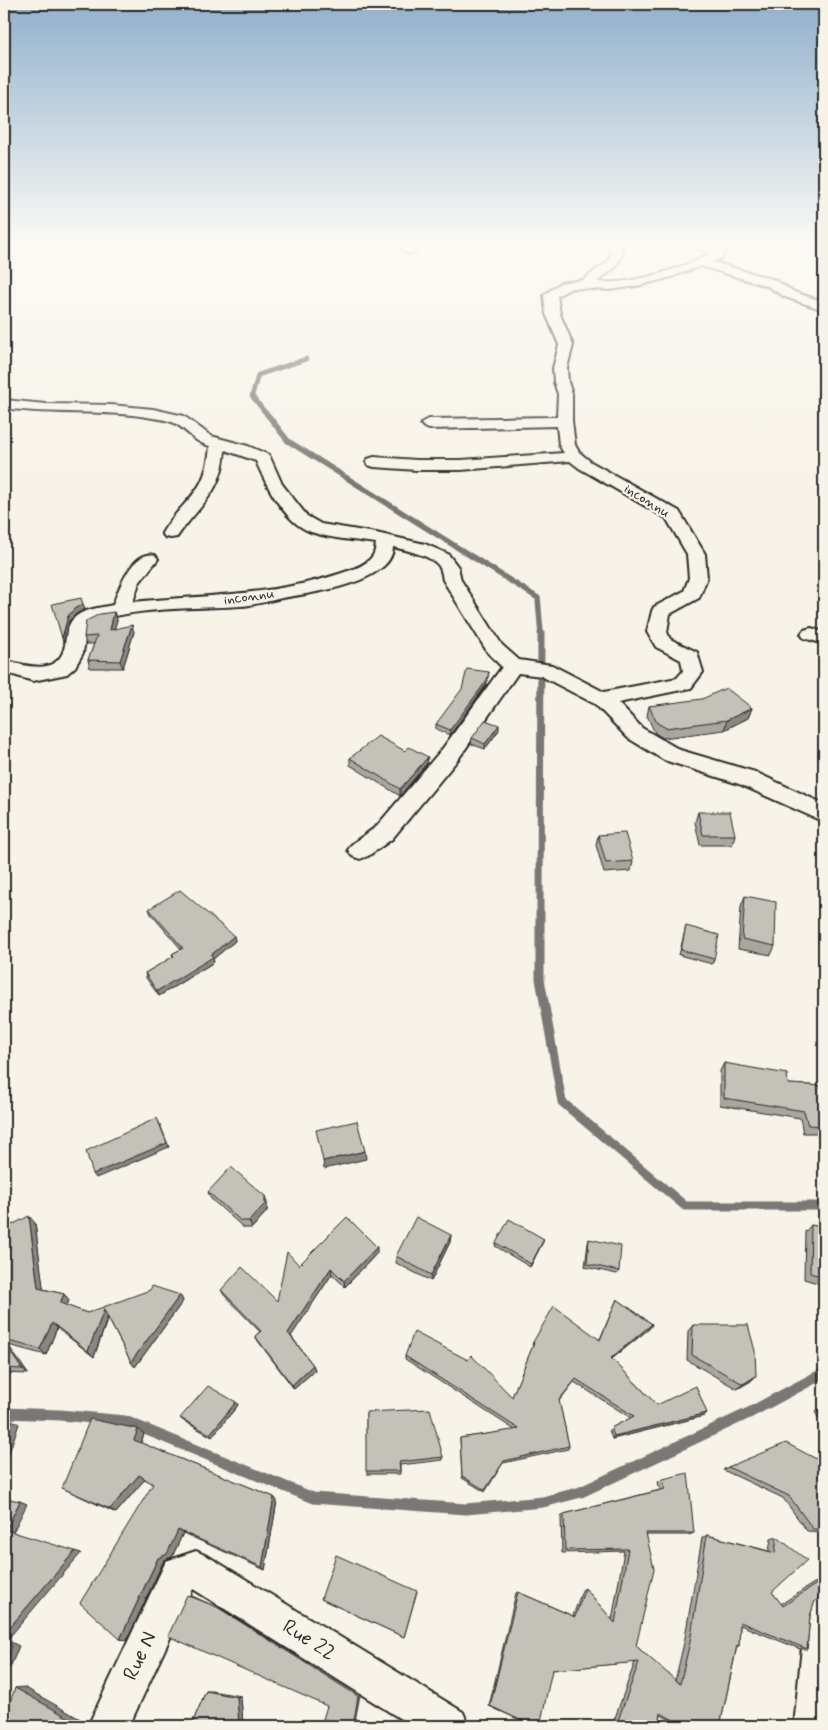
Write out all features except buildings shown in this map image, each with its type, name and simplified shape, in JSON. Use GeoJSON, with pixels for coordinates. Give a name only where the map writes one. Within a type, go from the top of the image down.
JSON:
{"type":"FeatureCollection","features":[{"type":"Feature","properties":{"kind":"street"},"geometry":{"type":"LineString","coordinates":[[374,462],[417,465],[494,464],[562,458],[573,455],[567,444],[564,421],[565,394],[561,382],[560,368],[566,345],[558,325]]}},
{"type":"Feature","properties":{"kind":"street"},"geometry":{"type":"LineString","coordinates":[[4,404],[38,408],[124,410],[162,415],[184,422],[194,433],[218,444],[241,449],[262,458],[274,485],[301,520],[316,528],[419,548],[442,558],[449,567],[452,580],[495,649],[517,667],[545,670],[602,699],[635,733],[672,755],[747,778],[824,814]]}},
{"type":"Feature","properties":{"kind":"street"},"geometry":{"type":"LineString","coordinates":[[429,424],[564,421]]}},
{"type":"Feature","properties":{"kind":"street"},"geometry":{"type":"LineString","coordinates":[[171,533],[178,521],[204,494],[217,465],[218,444]]}},
{"type":"Feature","properties":{"kind":"street","name":"inconnu"},"geometry":{"type":"LineString","coordinates":[[573,455],[585,466],[673,515],[696,554],[698,578],[692,594],[660,611],[657,632],[663,643],[690,657],[693,672],[684,683],[602,699]]}},
{"type":"Feature","properties":{"kind":"street","name":"inconnu"},"geometry":{"type":"LineString","coordinates":[[4,666],[34,674],[60,669],[68,662],[73,653],[78,626],[81,622],[92,616],[121,610],[190,602],[243,600],[327,584],[362,572],[375,565],[384,554],[385,540]]}},
{"type":"Feature","properties":{"kind":"street"},"geometry":{"type":"LineString","coordinates":[[121,610],[130,582],[149,559]]}},
{"type":"Feature","properties":{"kind":"street"},"geometry":{"type":"LineString","coordinates":[[360,850],[384,833],[397,819],[517,667]]}},
{"type":"Feature","properties":{"kind":"street","name":"Rue 22"},"geometry":{"type":"LineString","coordinates":[[173,1586],[179,1574],[196,1570],[445,1725]]}},
{"type":"Feature","properties":{"kind":"street","name":"Rue N"},"geometry":{"type":"LineString","coordinates":[[108,1726],[173,1586]]}},
{"type":"Feature","properties":{"kind":"street"},"geometry":{"type":"LineString","coordinates":[[814,1726],[824,1617]]}},
{"type":"Feature","properties":{"kind":"waterway"},"geometry":{"type":"LineString","coordinates":[[268,416],[252,396],[258,375],[306,359]]}},
{"type":"Feature","properties":{"kind":"waterway"},"geometry":{"type":"LineString","coordinates":[[267,414],[288,441],[538,598],[541,634]]}},
{"type":"Feature","properties":{"kind":"waterway"},"geometry":{"type":"LineString","coordinates":[[540,914],[541,634]]}},
{"type":"Feature","properties":{"kind":"waterway"},"geometry":{"type":"LineString","coordinates":[[540,914],[540,979],[562,1102],[685,1206],[824,1206]]}},
{"type":"Feature","properties":{"kind":"waterway"},"geometry":{"type":"LineString","coordinates":[[4,1413],[60,1415],[125,1421],[313,1498],[466,1509],[543,1502],[581,1492],[751,1412],[824,1373]]}}]}
